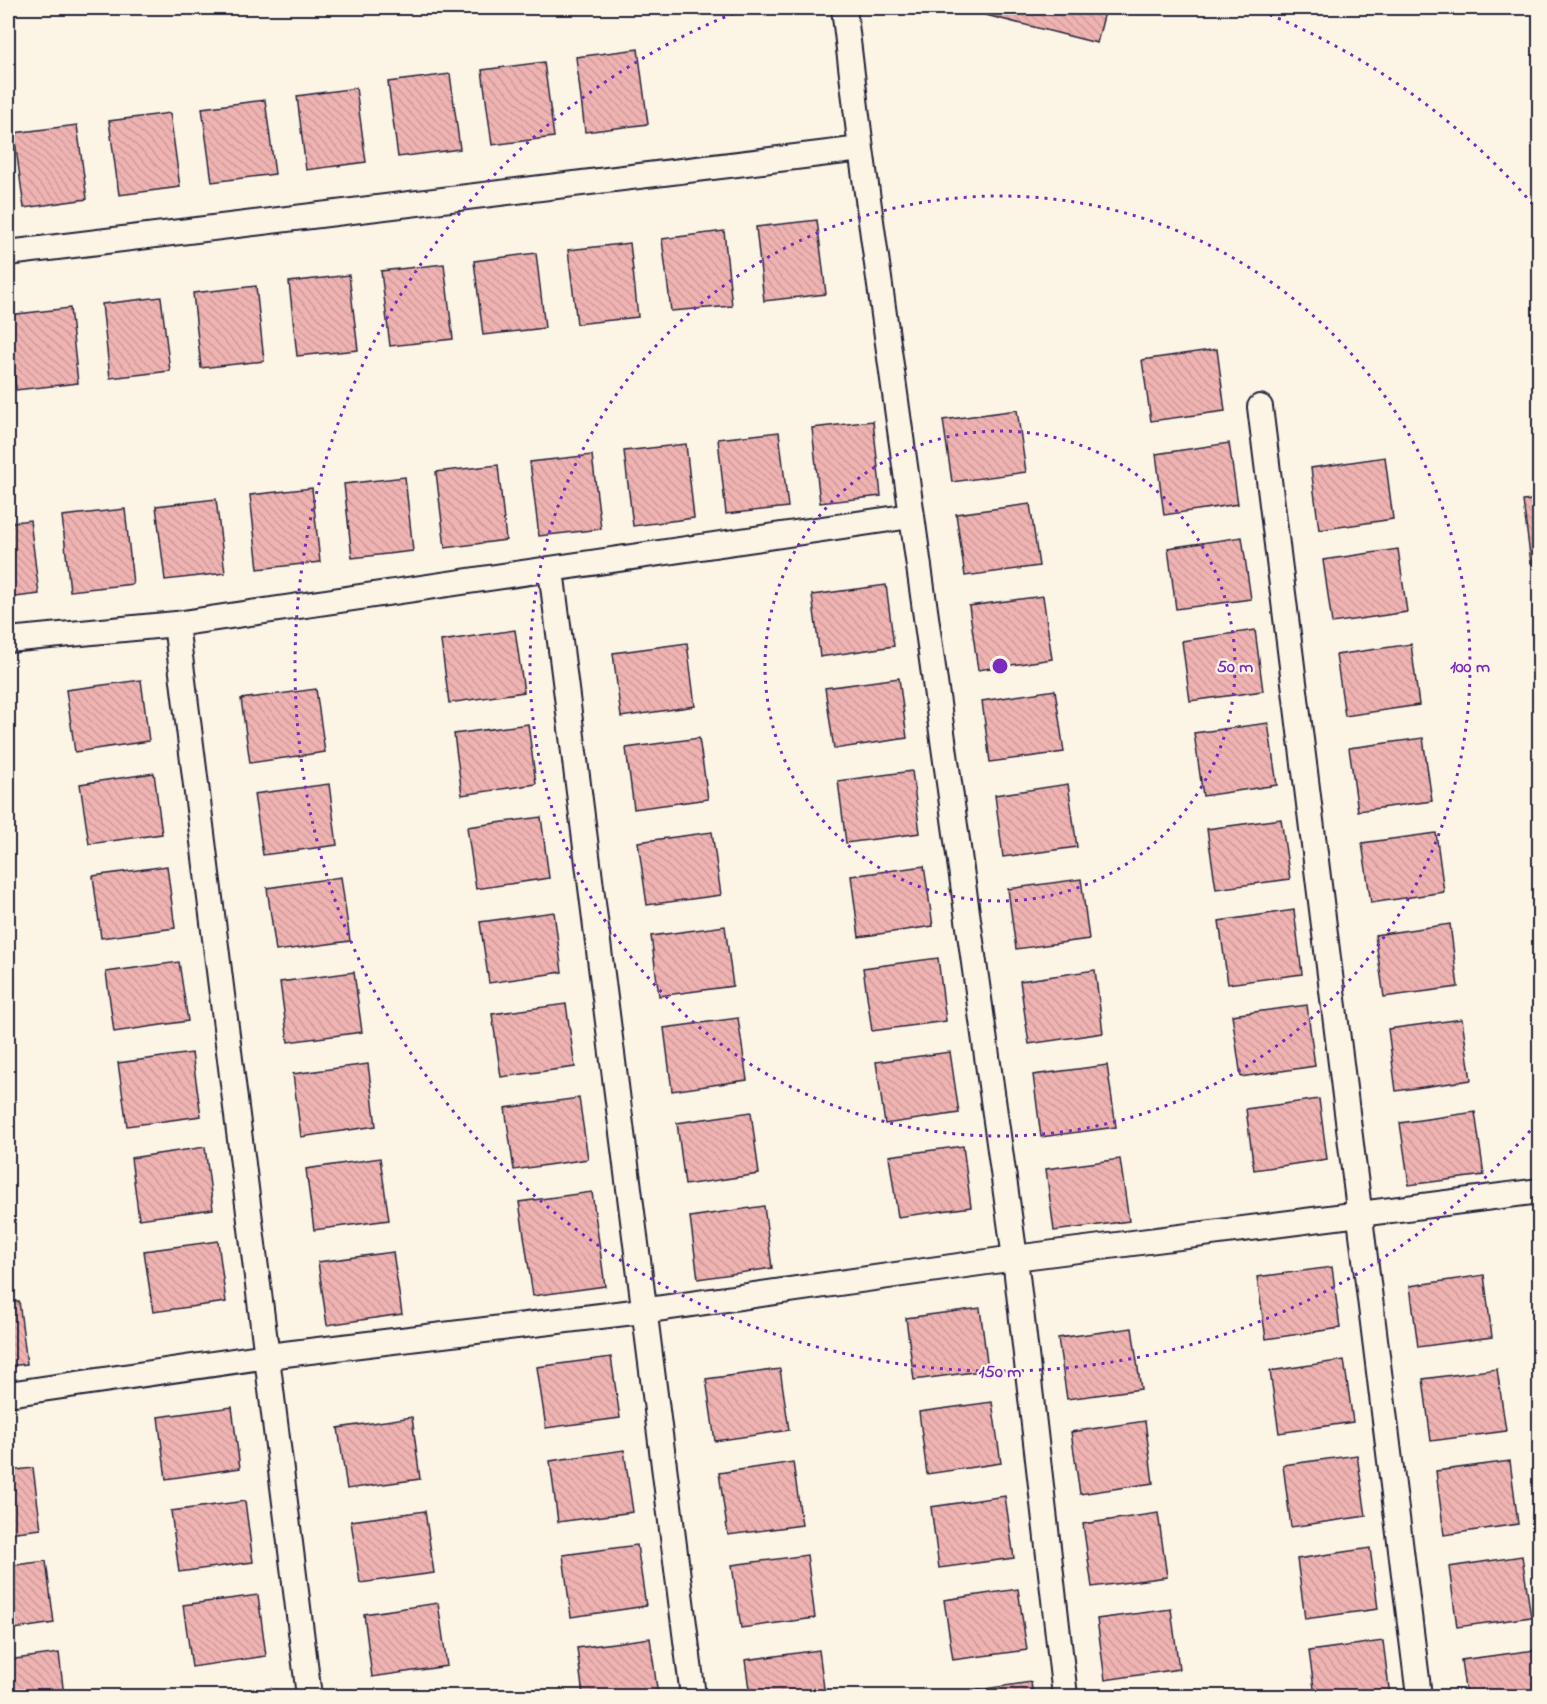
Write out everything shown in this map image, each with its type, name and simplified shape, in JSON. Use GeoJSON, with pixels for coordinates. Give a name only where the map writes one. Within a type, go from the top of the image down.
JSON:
{"type":"FeatureCollection","features":[{"type":"Feature","properties":{"kind":"street"},"geometry":{"type":"LineString","coordinates":[[844,8],[911,516],[1015,1258],[1065,1696]]}},
{"type":"Feature","properties":{"kind":"street"},"geometry":{"type":"LineString","coordinates":[[8,252],[861,149]]}},
{"type":"Feature","properties":{"kind":"street"},"geometry":{"type":"LineString","coordinates":[[1260,407],[1419,1696]]}},
{"type":"Feature","properties":{"kind":"street"},"geometry":{"type":"LineString","coordinates":[[8,640],[176,624],[911,516]]}},
{"type":"Feature","properties":{"kind":"street"},"geometry":{"type":"LineString","coordinates":[[551,570],[642,1311],[693,1696]]}},
{"type":"Feature","properties":{"kind":"street"},"geometry":{"type":"LineString","coordinates":[[176,624],[309,1696]]}},
{"type":"Feature","properties":{"kind":"street"},"geometry":{"type":"LineString","coordinates":[[8,1394],[268,1356],[642,1311],[1015,1258],[1539,1191]]}},
{"type":"Feature","properties":{"kind":"building"},"geometry":{"type":"Polygon","coordinates":[[[958,8],[1106,8],[1097,43],[958,8]]]}},
{"type":"Feature","properties":{"kind":"building"},"geometry":{"type":"Polygon","coordinates":[[[638,49],[648,124],[585,132],[576,57],[638,49]]]}},
{"type":"Feature","properties":{"kind":"building"},"geometry":{"type":"Polygon","coordinates":[[[544,62],[554,137],[492,145],[482,70],[544,62]]]}},
{"type":"Feature","properties":{"kind":"building"},"geometry":{"type":"Polygon","coordinates":[[[450,74],[460,149],[398,157],[388,82],[450,74]]]}},
{"type":"Feature","properties":{"kind":"building"},"geometry":{"type":"Polygon","coordinates":[[[356,88],[366,162],[306,170],[297,96],[356,88]]]}},
{"type":"Feature","properties":{"kind":"building"},"geometry":{"type":"Polygon","coordinates":[[[265,100],[275,174],[212,182],[202,108],[265,100]]]}},
{"type":"Feature","properties":{"kind":"building"},"geometry":{"type":"Polygon","coordinates":[[[170,113],[180,187],[119,195],[109,121],[170,113]]]}},
{"type":"Feature","properties":{"kind":"building"},"geometry":{"type":"Polygon","coordinates":[[[77,125],[87,199],[24,208],[14,133],[77,125]]]}},
{"type":"Feature","properties":{"kind":"building"},"geometry":{"type":"Polygon","coordinates":[[[817,220],[826,294],[764,301],[756,227],[817,220]]]}},
{"type":"Feature","properties":{"kind":"building"},"geometry":{"type":"Polygon","coordinates":[[[724,231],[732,306],[671,311],[662,239],[724,231]]]}},
{"type":"Feature","properties":{"kind":"building"},"geometry":{"type":"Polygon","coordinates":[[[630,243],[638,317],[577,324],[568,250],[630,243]]]}},
{"type":"Feature","properties":{"kind":"building"},"geometry":{"type":"Polygon","coordinates":[[[536,253],[545,328],[483,335],[474,261],[536,253]]]}},
{"type":"Feature","properties":{"kind":"building"},"geometry":{"type":"Polygon","coordinates":[[[444,264],[453,339],[390,346],[381,271],[444,264]]]}},
{"type":"Feature","properties":{"kind":"building"},"geometry":{"type":"Polygon","coordinates":[[[349,275],[358,350],[297,356],[289,282],[349,275]]]}},
{"type":"Feature","properties":{"kind":"building"},"geometry":{"type":"Polygon","coordinates":[[[256,286],[264,361],[201,368],[193,293],[256,286]]]}},
{"type":"Feature","properties":{"kind":"building"},"geometry":{"type":"Polygon","coordinates":[[[161,297],[170,371],[110,378],[102,304],[161,297]]]}},
{"type":"Feature","properties":{"kind":"building"},"geometry":{"type":"Polygon","coordinates":[[[70,308],[78,383],[16,390],[8,315],[70,308]]]}},
{"type":"Feature","properties":{"kind":"building"},"geometry":{"type":"Polygon","coordinates":[[[1217,349],[1225,411],[1151,421],[1142,360],[1217,349]]]}},
{"type":"Feature","properties":{"kind":"building"},"geometry":{"type":"Polygon","coordinates":[[[1017,410],[1026,472],[952,482],[943,420],[1017,410]]]}},
{"type":"Feature","properties":{"kind":"building"},"geometry":{"type":"Polygon","coordinates":[[[873,421],[881,496],[820,503],[812,428],[873,421]]]}},
{"type":"Feature","properties":{"kind":"building"},"geometry":{"type":"Polygon","coordinates":[[[779,432],[788,507],[726,514],[718,439],[779,432]]]}},
{"type":"Feature","properties":{"kind":"building"},"geometry":{"type":"Polygon","coordinates":[[[1229,443],[1238,504],[1164,515],[1156,454],[1229,443]]]}},
{"type":"Feature","properties":{"kind":"building"},"geometry":{"type":"Polygon","coordinates":[[[686,444],[694,518],[633,526],[624,451],[686,444]]]}},
{"type":"Feature","properties":{"kind":"building"},"geometry":{"type":"Polygon","coordinates":[[[592,455],[601,529],[539,536],[530,462],[592,455]]]}},
{"type":"Feature","properties":{"kind":"building"},"geometry":{"type":"Polygon","coordinates":[[[1385,457],[1393,519],[1319,530],[1311,468],[1385,457]]]}},
{"type":"Feature","properties":{"kind":"building"},"geometry":{"type":"Polygon","coordinates":[[[498,465],[506,540],[445,548],[436,472],[498,465]]]}},
{"type":"Feature","properties":{"kind":"building"},"geometry":{"type":"Polygon","coordinates":[[[405,477],[413,551],[352,558],[344,484],[405,477]]]}},
{"type":"Feature","properties":{"kind":"building"},"geometry":{"type":"Polygon","coordinates":[[[312,488],[320,562],[258,569],[250,495],[312,488]]]}},
{"type":"Feature","properties":{"kind":"building"},"geometry":{"type":"Polygon","coordinates":[[[216,499],[225,573],[165,580],[156,506],[216,499]]]}},
{"type":"Feature","properties":{"kind":"building"},"geometry":{"type":"Polygon","coordinates":[[[1540,499],[1540,562],[1531,563],[1523,501],[1540,499]]]}},
{"type":"Feature","properties":{"kind":"building"},"geometry":{"type":"Polygon","coordinates":[[[1030,504],[1039,566],[965,576],[956,514],[1030,504]]]}},
{"type":"Feature","properties":{"kind":"building"},"geometry":{"type":"Polygon","coordinates":[[[125,509],[133,584],[70,591],[62,516],[125,509]]]}},
{"type":"Feature","properties":{"kind":"building"},"geometry":{"type":"Polygon","coordinates":[[[30,520],[39,594],[8,598],[8,523],[30,520]]]}},
{"type":"Feature","properties":{"kind":"building"},"geometry":{"type":"Polygon","coordinates":[[[1242,537],[1251,599],[1176,609],[1168,548],[1242,537]]]}},
{"type":"Feature","properties":{"kind":"building"},"geometry":{"type":"Polygon","coordinates":[[[1398,549],[1407,612],[1332,623],[1323,560],[1398,549]]]}},
{"type":"Feature","properties":{"kind":"building"},"geometry":{"type":"Polygon","coordinates":[[[886,585],[894,646],[820,657],[812,595],[886,585]]]}},
{"type":"Feature","properties":{"kind":"building"},"geometry":{"type":"Polygon","coordinates":[[[1043,596],[1052,659],[978,670],[969,606],[1043,596]]]}},
{"type":"Feature","properties":{"kind":"building"},"geometry":{"type":"Polygon","coordinates":[[[515,630],[524,692],[449,703],[441,641],[515,630]]]}},
{"type":"Feature","properties":{"kind":"building"},"geometry":{"type":"Polygon","coordinates":[[[1255,630],[1263,691],[1190,701],[1182,641],[1255,630]]]}},
{"type":"Feature","properties":{"kind":"building"},"geometry":{"type":"Polygon","coordinates":[[[687,643],[695,706],[621,717],[613,653],[687,643]]]}},
{"type":"Feature","properties":{"kind":"building"},"geometry":{"type":"Polygon","coordinates":[[[1411,644],[1419,705],[1345,716],[1336,655],[1411,644]]]}},
{"type":"Feature","properties":{"kind":"building"},"geometry":{"type":"Polygon","coordinates":[[[899,678],[907,738],[834,749],[825,688],[899,678]]]}},
{"type":"Feature","properties":{"kind":"building"},"geometry":{"type":"Polygon","coordinates":[[[141,680],[149,741],[75,752],[66,690],[141,680]]]}},
{"type":"Feature","properties":{"kind":"building"},"geometry":{"type":"Polygon","coordinates":[[[316,689],[325,752],[250,763],[241,699],[316,689]]]}},
{"type":"Feature","properties":{"kind":"building"},"geometry":{"type":"Polygon","coordinates":[[[1055,690],[1064,752],[990,762],[982,701],[1055,690]]]}},
{"type":"Feature","properties":{"kind":"building"},"geometry":{"type":"Polygon","coordinates":[[[1268,723],[1277,785],[1203,796],[1194,733],[1268,723]]]}},
{"type":"Feature","properties":{"kind":"building"},"geometry":{"type":"Polygon","coordinates":[[[528,724],[536,784],[462,795],[454,734],[528,724]]]}},
{"type":"Feature","properties":{"kind":"building"},"geometry":{"type":"Polygon","coordinates":[[[699,738],[708,799],[634,809],[626,748],[699,738]]]}},
{"type":"Feature","properties":{"kind":"building"},"geometry":{"type":"Polygon","coordinates":[[[1423,738],[1432,801],[1358,811],[1349,748],[1423,738]]]}},
{"type":"Feature","properties":{"kind":"building"},"geometry":{"type":"Polygon","coordinates":[[[912,771],[920,833],[846,843],[838,781],[912,771]]]}},
{"type":"Feature","properties":{"kind":"building"},"geometry":{"type":"Polygon","coordinates":[[[154,773],[162,834],[89,844],[80,784],[154,773]]]}},
{"type":"Feature","properties":{"kind":"building"},"geometry":{"type":"Polygon","coordinates":[[[329,784],[337,845],[263,855],[254,794],[329,784]]]}},
{"type":"Feature","properties":{"kind":"building"},"geometry":{"type":"Polygon","coordinates":[[[1068,784],[1077,847],[1003,857],[995,795],[1068,784]]]}},
{"type":"Feature","properties":{"kind":"building"},"geometry":{"type":"Polygon","coordinates":[[[541,817],[549,878],[476,889],[467,827],[541,817]]]}},
{"type":"Feature","properties":{"kind":"building"},"geometry":{"type":"Polygon","coordinates":[[[1281,819],[1290,879],[1216,889],[1207,829],[1281,819]]]}},
{"type":"Feature","properties":{"kind":"building"},"geometry":{"type":"Polygon","coordinates":[[[712,832],[721,895],[647,905],[638,842],[712,832]]]}},
{"type":"Feature","properties":{"kind":"building"},"geometry":{"type":"Polygon","coordinates":[[[1436,833],[1444,892],[1371,903],[1362,843],[1436,833]]]}},
{"type":"Feature","properties":{"kind":"building"},"geometry":{"type":"Polygon","coordinates":[[[167,866],[175,928],[101,938],[93,876],[167,866]]]}},
{"type":"Feature","properties":{"kind":"building"},"geometry":{"type":"Polygon","coordinates":[[[924,866],[933,926],[859,937],[851,876],[924,866]]]}},
{"type":"Feature","properties":{"kind":"building"},"geometry":{"type":"Polygon","coordinates":[[[341,877],[350,941],[276,951],[267,888],[341,877]]]}},
{"type":"Feature","properties":{"kind":"building"},"geometry":{"type":"Polygon","coordinates":[[[1081,879],[1089,939],[1016,949],[1008,889],[1081,879]]]}},
{"type":"Feature","properties":{"kind":"building"},"geometry":{"type":"Polygon","coordinates":[[[1294,910],[1302,974],[1228,984],[1219,921],[1294,910]]]}},
{"type":"Feature","properties":{"kind":"building"},"geometry":{"type":"Polygon","coordinates":[[[554,912],[562,972],[489,983],[480,922],[554,912]]]}},
{"type":"Feature","properties":{"kind":"building"},"geometry":{"type":"Polygon","coordinates":[[[1450,924],[1458,987],[1384,997],[1375,935],[1450,924]]]}},
{"type":"Feature","properties":{"kind":"building"},"geometry":{"type":"Polygon","coordinates":[[[725,926],[733,986],[659,996],[651,936],[725,926]]]}},
{"type":"Feature","properties":{"kind":"building"},"geometry":{"type":"Polygon","coordinates":[[[938,958],[946,1021],[872,1031],[863,968],[938,958]]]}},
{"type":"Feature","properties":{"kind":"building"},"geometry":{"type":"Polygon","coordinates":[[[179,962],[188,1021],[114,1032],[106,972],[179,962]]]}},
{"type":"Feature","properties":{"kind":"building"},"geometry":{"type":"Polygon","coordinates":[[[1095,970],[1103,1033],[1029,1044],[1020,981],[1095,970]]]}},
{"type":"Feature","properties":{"kind":"building"},"geometry":{"type":"Polygon","coordinates":[[[354,972],[362,1032],[288,1042],[280,982],[354,972]]]}},
{"type":"Feature","properties":{"kind":"building"},"geometry":{"type":"Polygon","coordinates":[[[566,1004],[575,1067],[501,1077],[492,1014],[566,1004]]]}},
{"type":"Feature","properties":{"kind":"building"},"geometry":{"type":"Polygon","coordinates":[[[1307,1005],[1315,1066],[1241,1077],[1232,1015],[1307,1005]]]}},
{"type":"Feature","properties":{"kind":"building"},"geometry":{"type":"Polygon","coordinates":[[[738,1018],[747,1080],[672,1091],[664,1028],[738,1018]]]}},
{"type":"Feature","properties":{"kind":"building"},"geometry":{"type":"Polygon","coordinates":[[[1462,1019],[1471,1080],[1396,1091],[1388,1029],[1462,1019]]]}},
{"type":"Feature","properties":{"kind":"building"},"geometry":{"type":"Polygon","coordinates":[[[950,1052],[959,1113],[885,1124],[876,1062],[950,1052]]]}},
{"type":"Feature","properties":{"kind":"building"},"geometry":{"type":"Polygon","coordinates":[[[192,1053],[201,1116],[127,1126],[118,1063],[192,1053]]]}},
{"type":"Feature","properties":{"kind":"building"},"geometry":{"type":"Polygon","coordinates":[[[368,1064],[376,1126],[301,1137],[293,1074],[368,1064]]]}},
{"type":"Feature","properties":{"kind":"building"},"geometry":{"type":"Polygon","coordinates":[[[1107,1065],[1116,1127],[1041,1137],[1033,1075],[1107,1065]]]}},
{"type":"Feature","properties":{"kind":"building"},"geometry":{"type":"Polygon","coordinates":[[[579,1098],[588,1159],[514,1170],[505,1108],[579,1098]]]}},
{"type":"Feature","properties":{"kind":"building"},"geometry":{"type":"Polygon","coordinates":[[[1319,1099],[1327,1159],[1254,1170],[1246,1109],[1319,1099]]]}},
{"type":"Feature","properties":{"kind":"building"},"geometry":{"type":"Polygon","coordinates":[[[751,1112],[759,1174],[685,1185],[677,1123],[751,1112]]]}},
{"type":"Feature","properties":{"kind":"building"},"geometry":{"type":"Polygon","coordinates":[[[1475,1112],[1484,1175],[1409,1185],[1400,1123],[1475,1112]]]}},
{"type":"Feature","properties":{"kind":"building"},"geometry":{"type":"Polygon","coordinates":[[[963,1146],[971,1207],[898,1217],[889,1156],[963,1146]]]}},
{"type":"Feature","properties":{"kind":"building"},"geometry":{"type":"Polygon","coordinates":[[[205,1147],[213,1209],[139,1219],[131,1158],[205,1147]]]}},
{"type":"Feature","properties":{"kind":"building"},"geometry":{"type":"Polygon","coordinates":[[[380,1158],[389,1220],[314,1230],[306,1169],[380,1158]]]}},
{"type":"Feature","properties":{"kind":"building"},"geometry":{"type":"Polygon","coordinates":[[[1120,1159],[1129,1221],[1054,1231],[1046,1169],[1120,1159]]]}},
{"type":"Feature","properties":{"kind":"building"},"geometry":{"type":"Polygon","coordinates":[[[592,1192],[605,1286],[533,1296],[519,1202],[592,1192]]]}},
{"type":"Feature","properties":{"kind":"building"},"geometry":{"type":"Polygon","coordinates":[[[764,1206],[772,1268],[698,1279],[690,1217],[764,1206]]]}},
{"type":"Feature","properties":{"kind":"building"},"geometry":{"type":"Polygon","coordinates":[[[8,1218],[14,1269],[8,1270],[8,1218]]]}},
{"type":"Feature","properties":{"kind":"building"},"geometry":{"type":"Polygon","coordinates":[[[218,1241],[226,1302],[153,1312],[144,1251],[218,1241]]]}},
{"type":"Feature","properties":{"kind":"building"},"geometry":{"type":"Polygon","coordinates":[[[393,1252],[402,1314],[327,1325],[318,1262],[393,1252]]]}},
{"type":"Feature","properties":{"kind":"building"},"geometry":{"type":"Polygon","coordinates":[[[1332,1267],[1340,1328],[1266,1339],[1257,1277],[1332,1267]]]}},
{"type":"Feature","properties":{"kind":"building"},"geometry":{"type":"Polygon","coordinates":[[[1484,1275],[1492,1337],[1418,1347],[1410,1286],[1484,1275]]]}},
{"type":"Feature","properties":{"kind":"building"},"geometry":{"type":"Polygon","coordinates":[[[19,1301],[27,1364],[8,1366],[8,1303],[19,1301]]]}},
{"type":"Feature","properties":{"kind":"building"},"geometry":{"type":"Polygon","coordinates":[[[980,1308],[988,1370],[914,1380],[906,1318],[980,1308]]]}},
{"type":"Feature","properties":{"kind":"building"},"geometry":{"type":"Polygon","coordinates":[[[1132,1328],[1141,1389],[1067,1399],[1058,1338],[1132,1328]]]}},
{"type":"Feature","properties":{"kind":"building"},"geometry":{"type":"Polygon","coordinates":[[[611,1357],[620,1418],[546,1428],[537,1367],[611,1357]]]}},
{"type":"Feature","properties":{"kind":"building"},"geometry":{"type":"Polygon","coordinates":[[[1344,1360],[1353,1422],[1279,1433],[1270,1371],[1344,1360]]]}},
{"type":"Feature","properties":{"kind":"building"},"geometry":{"type":"Polygon","coordinates":[[[780,1369],[789,1430],[715,1441],[706,1379],[780,1369]]]}},
{"type":"Feature","properties":{"kind":"building"},"geometry":{"type":"Polygon","coordinates":[[[1497,1369],[1506,1431],[1431,1441],[1423,1379],[1497,1369]]]}},
{"type":"Feature","properties":{"kind":"building"},"geometry":{"type":"Polygon","coordinates":[[[992,1402],[1001,1463],[927,1474],[919,1412],[992,1402]]]}},
{"type":"Feature","properties":{"kind":"building"},"geometry":{"type":"Polygon","coordinates":[[[232,1407],[240,1468],[166,1479],[158,1417],[232,1407]]]}},
{"type":"Feature","properties":{"kind":"building"},"geometry":{"type":"Polygon","coordinates":[[[412,1417],[420,1479],[347,1489],[338,1428],[412,1417]]]}},
{"type":"Feature","properties":{"kind":"building"},"geometry":{"type":"Polygon","coordinates":[[[1145,1421],[1153,1483],[1080,1494],[1071,1432],[1145,1421]]]}},
{"type":"Feature","properties":{"kind":"building"},"geometry":{"type":"Polygon","coordinates":[[[624,1450],[633,1512],[558,1522],[550,1461],[624,1450]]]}},
{"type":"Feature","properties":{"kind":"building"},"geometry":{"type":"Polygon","coordinates":[[[1357,1455],[1366,1516],[1291,1527],[1283,1465],[1357,1455]]]}},
{"type":"Feature","properties":{"kind":"building"},"geometry":{"type":"Polygon","coordinates":[[[1510,1461],[1518,1524],[1444,1535],[1436,1471],[1510,1461]]]}},
{"type":"Feature","properties":{"kind":"building"},"geometry":{"type":"Polygon","coordinates":[[[793,1462],[802,1525],[728,1535],[719,1473],[793,1462]]]}},
{"type":"Feature","properties":{"kind":"building"},"geometry":{"type":"Polygon","coordinates":[[[33,1468],[41,1529],[8,1533],[8,1471],[33,1468]]]}},
{"type":"Feature","properties":{"kind":"building"},"geometry":{"type":"Polygon","coordinates":[[[1005,1496],[1014,1558],[939,1568],[931,1507],[1005,1496]]]}},
{"type":"Feature","properties":{"kind":"building"},"geometry":{"type":"Polygon","coordinates":[[[245,1501],[253,1562],[179,1572],[171,1511],[245,1501]]]}},
{"type":"Feature","properties":{"kind":"building"},"geometry":{"type":"Polygon","coordinates":[[[425,1511],[434,1573],[360,1583],[351,1521],[425,1511]]]}},
{"type":"Feature","properties":{"kind":"building"},"geometry":{"type":"Polygon","coordinates":[[[1158,1513],[1167,1577],[1092,1587],[1083,1524],[1158,1513]]]}},
{"type":"Feature","properties":{"kind":"building"},"geometry":{"type":"Polygon","coordinates":[[[637,1545],[646,1606],[571,1617],[563,1555],[637,1545]]]}},
{"type":"Feature","properties":{"kind":"building"},"geometry":{"type":"Polygon","coordinates":[[[1370,1548],[1378,1609],[1305,1619],[1297,1559],[1370,1548]]]}},
{"type":"Feature","properties":{"kind":"building"},"geometry":{"type":"Polygon","coordinates":[[[807,1555],[815,1618],[741,1628],[732,1565],[807,1555]]]}},
{"type":"Feature","properties":{"kind":"building"},"geometry":{"type":"Polygon","coordinates":[[[1522,1556],[1531,1617],[1457,1627],[1449,1567],[1522,1556]]]}},
{"type":"Feature","properties":{"kind":"building"},"geometry":{"type":"Polygon","coordinates":[[[46,1561],[54,1623],[8,1630],[8,1566],[46,1561]]]}},
{"type":"Feature","properties":{"kind":"building"},"geometry":{"type":"Polygon","coordinates":[[[1018,1589],[1027,1650],[953,1660],[944,1600],[1018,1589]]]}},
{"type":"Feature","properties":{"kind":"building"},"geometry":{"type":"Polygon","coordinates":[[[258,1595],[266,1656],[192,1667],[183,1605],[258,1595]]]}},
{"type":"Feature","properties":{"kind":"building"},"geometry":{"type":"Polygon","coordinates":[[[438,1603],[447,1666],[372,1677],[364,1614],[438,1603]]]}},
{"type":"Feature","properties":{"kind":"building"},"geometry":{"type":"Polygon","coordinates":[[[1171,1609],[1179,1669],[1105,1680],[1097,1619],[1171,1609]]]}},
{"type":"Feature","properties":{"kind":"building"},"geometry":{"type":"Polygon","coordinates":[[[650,1638],[658,1696],[583,1696],[577,1648],[650,1638]]]}},
{"type":"Feature","properties":{"kind":"building"},"geometry":{"type":"Polygon","coordinates":[[[1383,1641],[1390,1696],[1315,1696],[1309,1651],[1383,1641]]]}},
{"type":"Feature","properties":{"kind":"building"},"geometry":{"type":"Polygon","coordinates":[[[819,1650],[825,1696],[750,1696],[745,1660],[819,1650]]]}},
{"type":"Feature","properties":{"kind":"building"},"geometry":{"type":"Polygon","coordinates":[[[1535,1650],[1540,1696],[1466,1696],[1461,1660],[1535,1650]]]}},
{"type":"Feature","properties":{"kind":"building"},"geometry":{"type":"Polygon","coordinates":[[[59,1653],[64,1696],[8,1696],[8,1660],[59,1653]]]}},
{"type":"Feature","properties":{"kind":"building"},"geometry":{"type":"Polygon","coordinates":[[[1031,1682],[1033,1696],[958,1696],[957,1693],[1031,1682]]]}},
{"type":"Feature","properties":{"kind":"building"},"geometry":{"type":"Polygon","coordinates":[[[271,1688],[272,1696],[209,1696],[271,1688]]]}}]}
